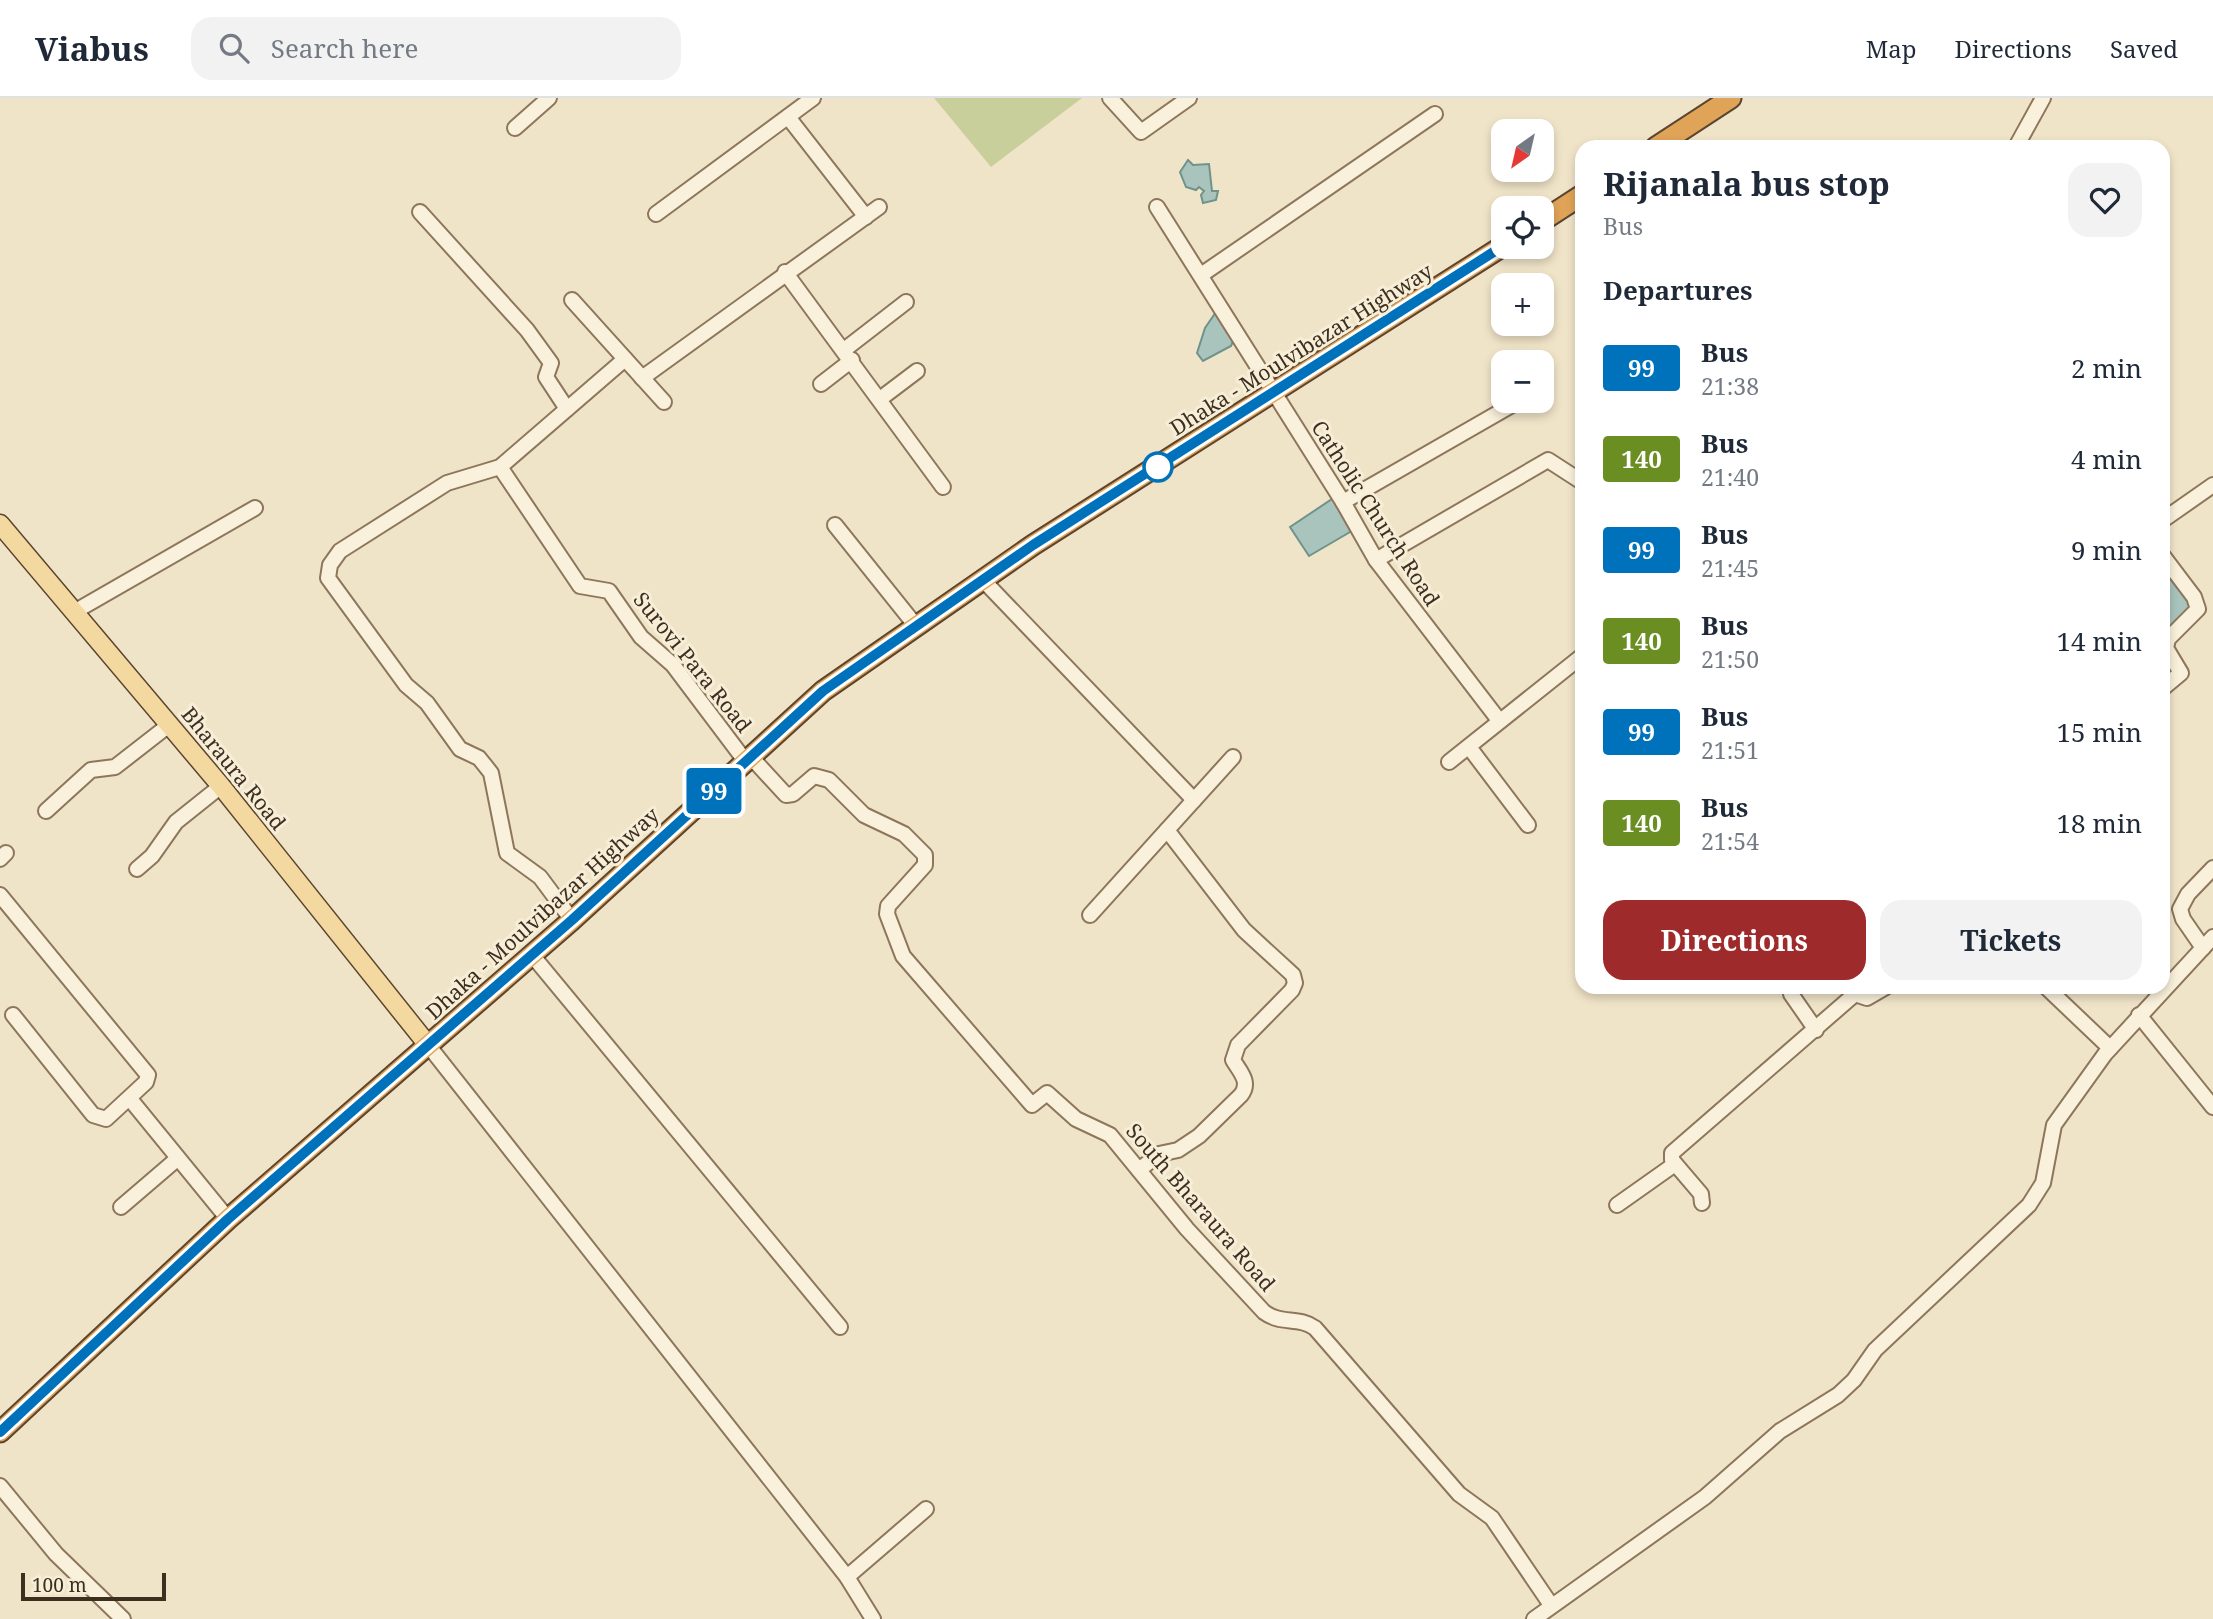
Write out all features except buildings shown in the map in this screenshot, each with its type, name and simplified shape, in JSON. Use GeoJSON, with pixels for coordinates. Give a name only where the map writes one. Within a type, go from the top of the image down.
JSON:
{"type":"FeatureCollection","features":[{"type":"Feature","properties":{"kind":"highway"},"geometry":{"type":"LineString","coordinates":[[1672,140],[1731,98]]}},
{"type":"Feature","properties":{"kind":"highway"},"geometry":{"type":"LineString","coordinates":[[1554,213],[1575,200]]}},
{"type":"Feature","properties":{"kind":"highway","name":"Dhaka - Moulvibazar Highway"},"geometry":{"type":"LineString","coordinates":[[0,1432],[228,1219],[572,920],[823,691],[982,580],[1491,254]]}},
{"type":"Feature","properties":{"kind":"main road","name":"Bharaura Road"},"geometry":{"type":"LineString","coordinates":[[0,524],[221,786],[428,1045]]}},
{"type":"Feature","properties":{"kind":"street"},"geometry":{"type":"LineString","coordinates":[[515,128],[549,98]]}},
{"type":"Feature","properties":{"kind":"street"},"geometry":{"type":"LineString","coordinates":[[656,214],[711,170],[813,98]]}},
{"type":"Feature","properties":{"kind":"street"},"geometry":{"type":"LineString","coordinates":[[1111,98],[1141,132],[1189,98]]}},
{"type":"Feature","properties":{"kind":"street"},"geometry":{"type":"LineString","coordinates":[[2020,140],[2043,98]]}},
{"type":"Feature","properties":{"kind":"street"},"geometry":{"type":"LineString","coordinates":[[1200,275],[1435,114]]}},
{"type":"Feature","properties":{"kind":"street"},"geometry":{"type":"LineString","coordinates":[[788,117],[866,217]]}},
{"type":"Feature","properties":{"kind":"street"},"geometry":{"type":"LineString","coordinates":[[642,378],[785,272],[879,207]]}},
{"type":"Feature","properties":{"kind":"street","name":"Catholic Church Road"},"geometry":{"type":"LineString","coordinates":[[1157,207],[1343,502],[1376,560],[1498,719]]}},
{"type":"Feature","properties":{"kind":"street"},"geometry":{"type":"LineString","coordinates":[[420,212],[527,330],[551,363],[546,377],[567,409]]}},
{"type":"Feature","properties":{"kind":"street"},"geometry":{"type":"LineString","coordinates":[[785,272],[943,486]]}},
{"type":"Feature","properties":{"kind":"street"},"geometry":{"type":"LineString","coordinates":[[572,300],[664,402]]}},
{"type":"Feature","properties":{"kind":"street"},"geometry":{"type":"LineString","coordinates":[[821,384],[848,355],[906,302]]}},
{"type":"Feature","properties":{"kind":"street"},"geometry":{"type":"LineString","coordinates":[[572,920],[540,877],[507,853],[491,773],[486,765],[460,750],[427,703],[406,685],[328,578],[330,565],[340,551],[447,483],[500,467],[625,359]]}},
{"type":"Feature","properties":{"kind":"street"},"geometry":{"type":"LineString","coordinates":[[880,399],[917,371]]}},
{"type":"Feature","properties":{"kind":"street"},"geometry":{"type":"LineString","coordinates":[[1343,502],[1498,413]]}},
{"type":"Feature","properties":{"kind":"street"},"geometry":{"type":"LineString","coordinates":[[1376,560],[1548,460],[1575,477]]}},
{"type":"Feature","properties":{"kind":"street","name":"Surovi Para Road"},"geometry":{"type":"LineString","coordinates":[[500,467],[580,586],[609,591],[641,637],[673,666],[749,760]]}},
{"type":"Feature","properties":{"kind":"street"},"geometry":{"type":"LineString","coordinates":[[2170,515],[2213,485]]}},
{"type":"Feature","properties":{"kind":"street"},"geometry":{"type":"LineString","coordinates":[[75,612],[255,508]]}},
{"type":"Feature","properties":{"kind":"street"},"geometry":{"type":"LineString","coordinates":[[835,525],[916,626]]}},
{"type":"Feature","properties":{"kind":"street"},"geometry":{"type":"LineString","coordinates":[[2170,565],[2194,597],[2198,608],[2170,637]]}},
{"type":"Feature","properties":{"kind":"street"},"geometry":{"type":"LineString","coordinates":[[982,580],[1194,800]]}},
{"type":"Feature","properties":{"kind":"street"},"geometry":{"type":"LineString","coordinates":[[2170,655],[2181,673],[2170,682]]}},
{"type":"Feature","properties":{"kind":"street"},"geometry":{"type":"LineString","coordinates":[[1449,762],[1498,719],[1575,661]]}},
{"type":"Feature","properties":{"kind":"street"},"geometry":{"type":"LineString","coordinates":[[46,811],[91,770],[115,766],[169,724]]}},
{"type":"Feature","properties":{"kind":"street"},"geometry":{"type":"LineString","coordinates":[[1469,747],[1528,825]]}},
{"type":"Feature","properties":{"kind":"street"},"geometry":{"type":"LineString","coordinates":[[1090,915],[1233,757]]}},
{"type":"Feature","properties":{"kind":"street","name":"South Bharaura Road"},"geometry":{"type":"LineString","coordinates":[[749,760],[786,795],[793,794],[814,776],[829,780],[864,815],[904,834],[925,855],[925,865],[888,906],[887,914],[904,956],[1032,1105],[1047,1093],[1076,1119],[1110,1135],[1188,1229],[1264,1312],[1274,1320],[1298,1320],[1315,1328],[1459,1494],[1492,1518],[1550,1605]]}},
{"type":"Feature","properties":{"kind":"street"},"geometry":{"type":"LineString","coordinates":[[137,869],[152,856],[176,822],[221,786]]}},
{"type":"Feature","properties":{"kind":"street"},"geometry":{"type":"LineString","coordinates":[[1139,1170],[1159,1154],[1178,1150],[1199,1136],[1241,1095],[1245,1089],[1245,1080],[1233,1060],[1238,1045],[1292,990],[1295,982],[1293,975],[1244,930],[1167,830]]}},
{"type":"Feature","properties":{"kind":"street"},"geometry":{"type":"LineString","coordinates":[[2170,982],[2208,942],[2183,919],[2180,909],[2188,894],[2213,868]]}},
{"type":"Feature","properties":{"kind":"street"},"geometry":{"type":"LineString","coordinates":[[0,895],[148,1076],[146,1082],[106,1119],[93,1115],[13,1015]]}},
{"type":"Feature","properties":{"kind":"street"},"geometry":{"type":"LineString","coordinates":[[532,954],[840,1327]]}},
{"type":"Feature","properties":{"kind":"street"},"geometry":{"type":"LineString","coordinates":[[1791,994],[1816,1030]]}},
{"type":"Feature","properties":{"kind":"street"},"geometry":{"type":"LineString","coordinates":[[1702,1203],[1701,1194],[1675,1164],[1672,1153],[1816,1030],[1848,994]]}},
{"type":"Feature","properties":{"kind":"street"},"geometry":{"type":"LineString","coordinates":[[2053,994],[2110,1048]]}},
{"type":"Feature","properties":{"kind":"street"},"geometry":{"type":"LineString","coordinates":[[1534,1619],[1550,1605],[1705,1497],[1780,1431],[1838,1395],[1854,1380],[1875,1350],[2029,1205],[2043,1183],[2054,1125],[2110,1048],[2159,994]]}},
{"type":"Feature","properties":{"kind":"street"},"geometry":{"type":"LineString","coordinates":[[2139,1015],[2213,1107]]}},
{"type":"Feature","properties":{"kind":"street"},"geometry":{"type":"LineString","coordinates":[[428,1045],[848,1577],[873,1619]]}},
{"type":"Feature","properties":{"kind":"street"},"geometry":{"type":"LineString","coordinates":[[130,1099],[228,1219]]}},
{"type":"Feature","properties":{"kind":"street"},"geometry":{"type":"LineString","coordinates":[[121,1207],[177,1159]]}},
{"type":"Feature","properties":{"kind":"street"},"geometry":{"type":"LineString","coordinates":[[1617,1205],[1675,1164]]}},
{"type":"Feature","properties":{"kind":"street"},"geometry":{"type":"LineString","coordinates":[[0,1486],[56,1554],[123,1619]]}},
{"type":"Feature","properties":{"kind":"street"},"geometry":{"type":"LineString","coordinates":[[848,1577],[926,1509]]}},
{"type":"Feature","properties":{"kind":"green space"},"geometry":{"type":"Polygon","coordinates":[[[934,98],[1082,98],[991,167],[934,98]]]}},
{"type":"Feature","properties":{"kind":"water"},"geometry":{"type":"Polygon","coordinates":[[[1188,160],[1193,165],[1209,164],[1212,191],[1218,191],[1216,200],[1203,203],[1201,195],[1204,191],[1199,187],[1196,190],[1186,187],[1180,172],[1188,160]]]}},
{"type":"Feature","properties":{"kind":"water"},"geometry":{"type":"Polygon","coordinates":[[[1218,309],[1235,337],[1231,346],[1203,361],[1197,353],[1205,328],[1218,309]]]}},
{"type":"Feature","properties":{"kind":"water"},"geometry":{"type":"Polygon","coordinates":[[[1335,497],[1349,520],[1350,532],[1309,556],[1290,527],[1335,497]]]}},
{"type":"Feature","properties":{"kind":"water"},"geometry":{"type":"Polygon","coordinates":[[[2170,576],[2191,599],[2194,610],[2177,626],[2170,627],[2170,576]]]}},
{"type":"Feature","properties":{"kind":"bus line","name":"99"},"geometry":{"type":"LineString","coordinates":[[0,1432],[228,1219],[572,920],[823,691],[1033,545],[1491,254]]}}]}
